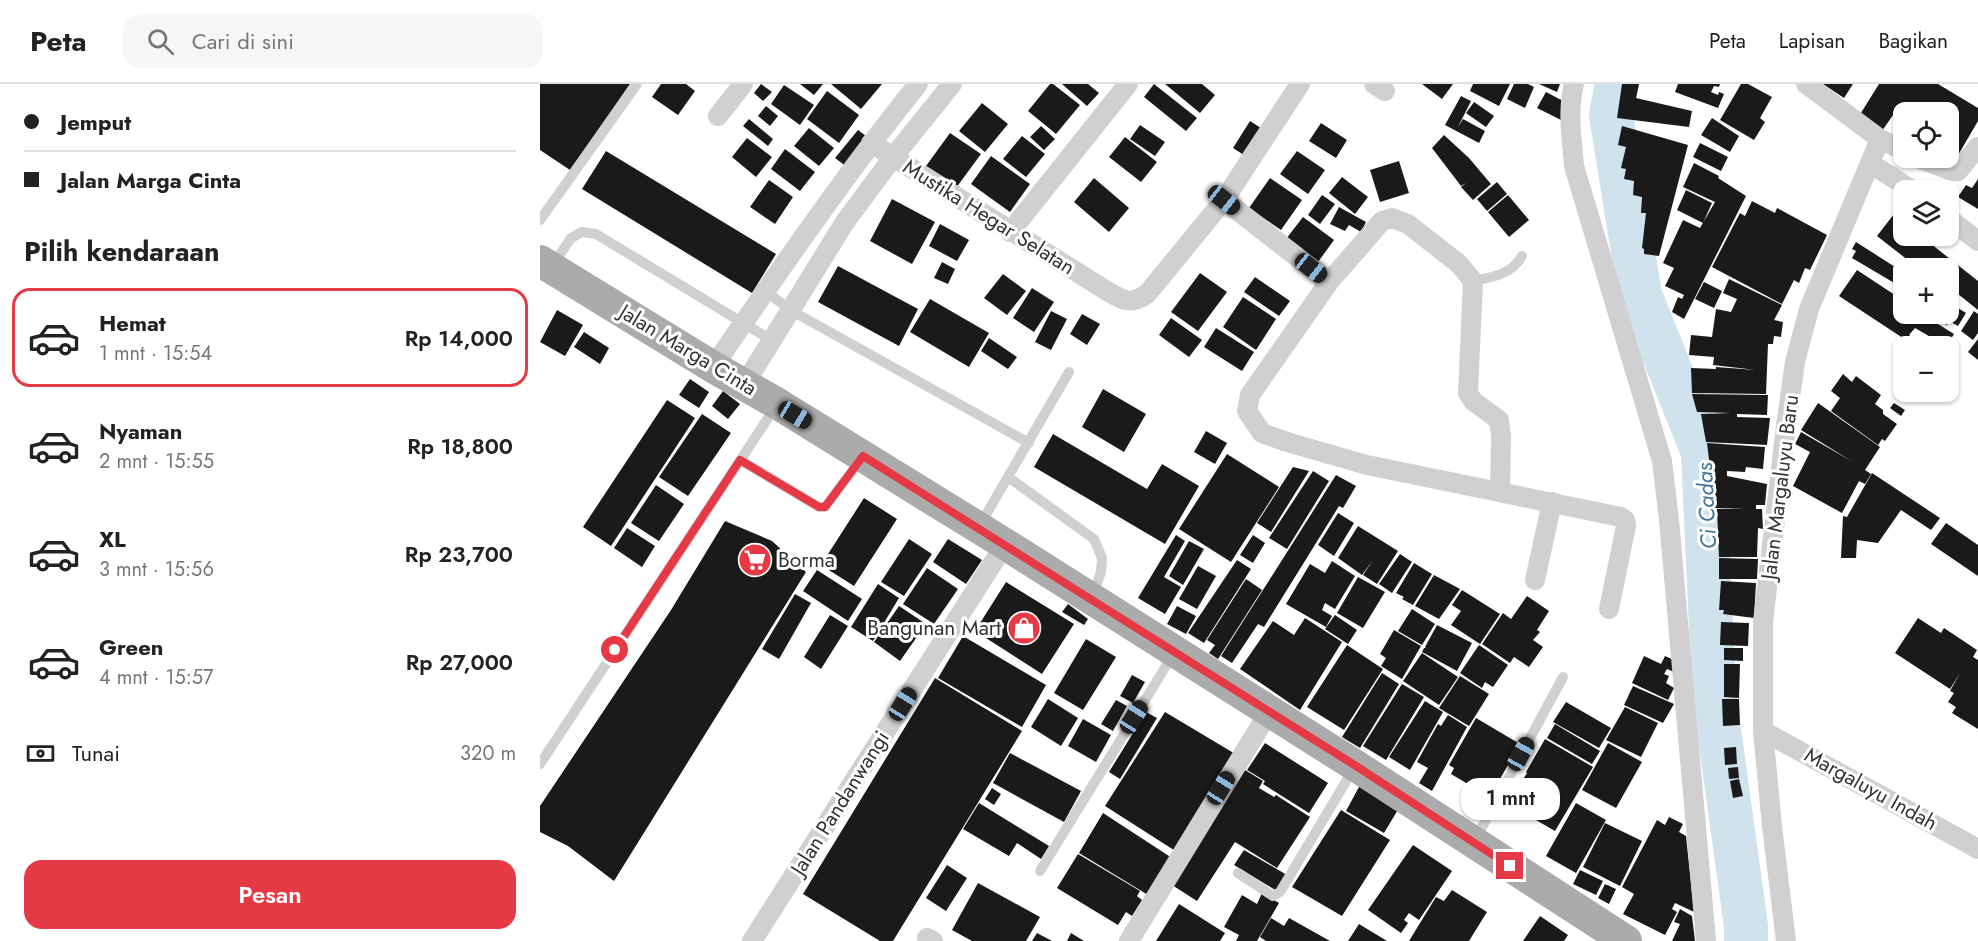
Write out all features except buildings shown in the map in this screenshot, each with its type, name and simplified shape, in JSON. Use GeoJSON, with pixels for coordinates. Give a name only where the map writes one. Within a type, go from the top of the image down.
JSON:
{"type":"FeatureCollection","features":[{"type":"Feature","properties":{"kind":"main road","name":"Jalan Marga Cinta"},"geometry":{"type":"LineString","coordinates":[[546,265],[1005,544],[1473,842],[1608,936]]}},
{"type":"Feature","properties":{"kind":"street"},"geometry":{"type":"LineString","coordinates":[[718,116],[743,84]]}},
{"type":"Feature","properties":{"kind":"street"},"geometry":{"type":"LineString","coordinates":[[713,367],[783,264],[871,143],[918,84]]}},
{"type":"Feature","properties":{"kind":"street"},"geometry":{"type":"LineString","coordinates":[[744,385],[792,311],[845,222],[952,84]]}},
{"type":"Feature","properties":{"kind":"street"},"geometry":{"type":"LineString","coordinates":[[1010,232],[1128,84]]}},
{"type":"Feature","properties":{"kind":"street","name":"Mustika Hegar Selatan"},"geometry":{"type":"LineString","coordinates":[[871,143],[1107,291],[1124,301],[1136,301],[1148,294],[1224,200],[1300,84]]}},
{"type":"Feature","properties":{"kind":"street"},"geometry":{"type":"LineString","coordinates":[[1574,84],[1570,122],[1574,166],[1662,460],[1706,941]]}},
{"type":"Feature","properties":{"kind":"street"},"geometry":{"type":"LineString","coordinates":[[1806,84],[1880,139],[1893,146]]}},
{"type":"Feature","properties":{"kind":"street","name":"Jalan Margaluyu Baru"},"geometry":{"type":"LineString","coordinates":[[1786,941],[1763,731],[1786,426],[1795,362],[1809,309],[1880,139]]}},
{"type":"Feature","properties":{"kind":"street"},"geometry":{"type":"LineString","coordinates":[[1944,168],[1958,171],[1978,147]]}},
{"type":"Feature","properties":{"kind":"street"},"geometry":{"type":"LineString","coordinates":[[1870,163],[1896,180]]}},
{"type":"Feature","properties":{"kind":"street"},"geometry":{"type":"LineString","coordinates":[[1224,200],[1329,282]]}},
{"type":"Feature","properties":{"kind":"street"},"geometry":{"type":"LineString","coordinates":[[1500,492],[1501,445],[1498,420],[1473,401],[1468,393],[1473,281],[1459,264],[1408,224],[1392,218],[1382,221],[1329,282],[1250,394],[1247,411],[1262,433],[1367,465],[1622,517],[1626,526],[1609,609]]}},
{"type":"Feature","properties":{"kind":"street"},"geometry":{"type":"LineString","coordinates":[[1959,226],[1978,241]]}},
{"type":"Feature","properties":{"kind":"street"},"geometry":{"type":"LineString","coordinates":[[1535,580],[1552,502]]}},
{"type":"Feature","properties":{"kind":"street","name":"Jalan Pandanwangi"},"geometry":{"type":"LineString","coordinates":[[752,941],[1005,544]]}},
{"type":"Feature","properties":{"kind":"street"},"geometry":{"type":"LineString","coordinates":[[1129,941],[1269,712]]}},
{"type":"Feature","properties":{"kind":"street","name":"Margaluyu Indah"},"geometry":{"type":"LineString","coordinates":[[1763,731],[1978,849]]}},
{"type":"Feature","properties":{"kind":"lane"},"geometry":{"type":"LineString","coordinates":[[540,220],[637,84]]}},
{"type":"Feature","properties":{"kind":"lane"},"geometry":{"type":"LineString","coordinates":[[546,265],[571,238],[582,232],[596,234],[773,341]]}},
{"type":"Feature","properties":{"kind":"lane"},"geometry":{"type":"LineString","coordinates":[[1473,281],[1509,272],[1522,256]]}},
{"type":"Feature","properties":{"kind":"lane"},"geometry":{"type":"LineString","coordinates":[[765,291],[792,311],[1029,443]]}},
{"type":"Feature","properties":{"kind":"lane"},"geometry":{"type":"LineString","coordinates":[[978,528],[1069,372]]}},
{"type":"Feature","properties":{"kind":"lane"},"geometry":{"type":"LineString","coordinates":[[540,764],[778,404]]}},
{"type":"Feature","properties":{"kind":"lane"},"geometry":{"type":"LineString","coordinates":[[740,460],[819,507],[825,507],[863,456]]}},
{"type":"Feature","properties":{"kind":"lane"},"geometry":{"type":"LineString","coordinates":[[1008,477],[1094,539],[1102,558],[1101,572],[1092,599]]}},
{"type":"Feature","properties":{"kind":"lane"},"geometry":{"type":"LineString","coordinates":[[1040,870],[1174,652]]}},
{"type":"Feature","properties":{"kind":"lane"},"geometry":{"type":"LineString","coordinates":[[1473,842],[1563,677]]}},
{"type":"Feature","properties":{"kind":"lane"},"geometry":{"type":"LineString","coordinates":[[1238,873],[1273,896],[1280,892],[1356,766]]}},
{"type":"Feature","properties":{"kind":"waterway","name":"Ci Cadas"},"geometry":{"type":"LineString","coordinates":[[1617,84],[1611,115],[1640,295],[1703,452],[1714,694],[1746,926],[1746,941]]}},
{"type":"Feature","properties":{"kind":"place","name":"Borma"},"geometry":{"type":"Point","coordinates":[755,560]}},
{"type":"Feature","properties":{"kind":"place","name":"Bangunan Mart"},"geometry":{"type":"Point","coordinates":[1024,628]}},
{"type":"Feature","properties":{"kind":"route"},"geometry":{"type":"LineString","coordinates":[[615,650],[740,460],[819,507],[825,507],[863,456],[1356,766],[1510,866]]}}]}
